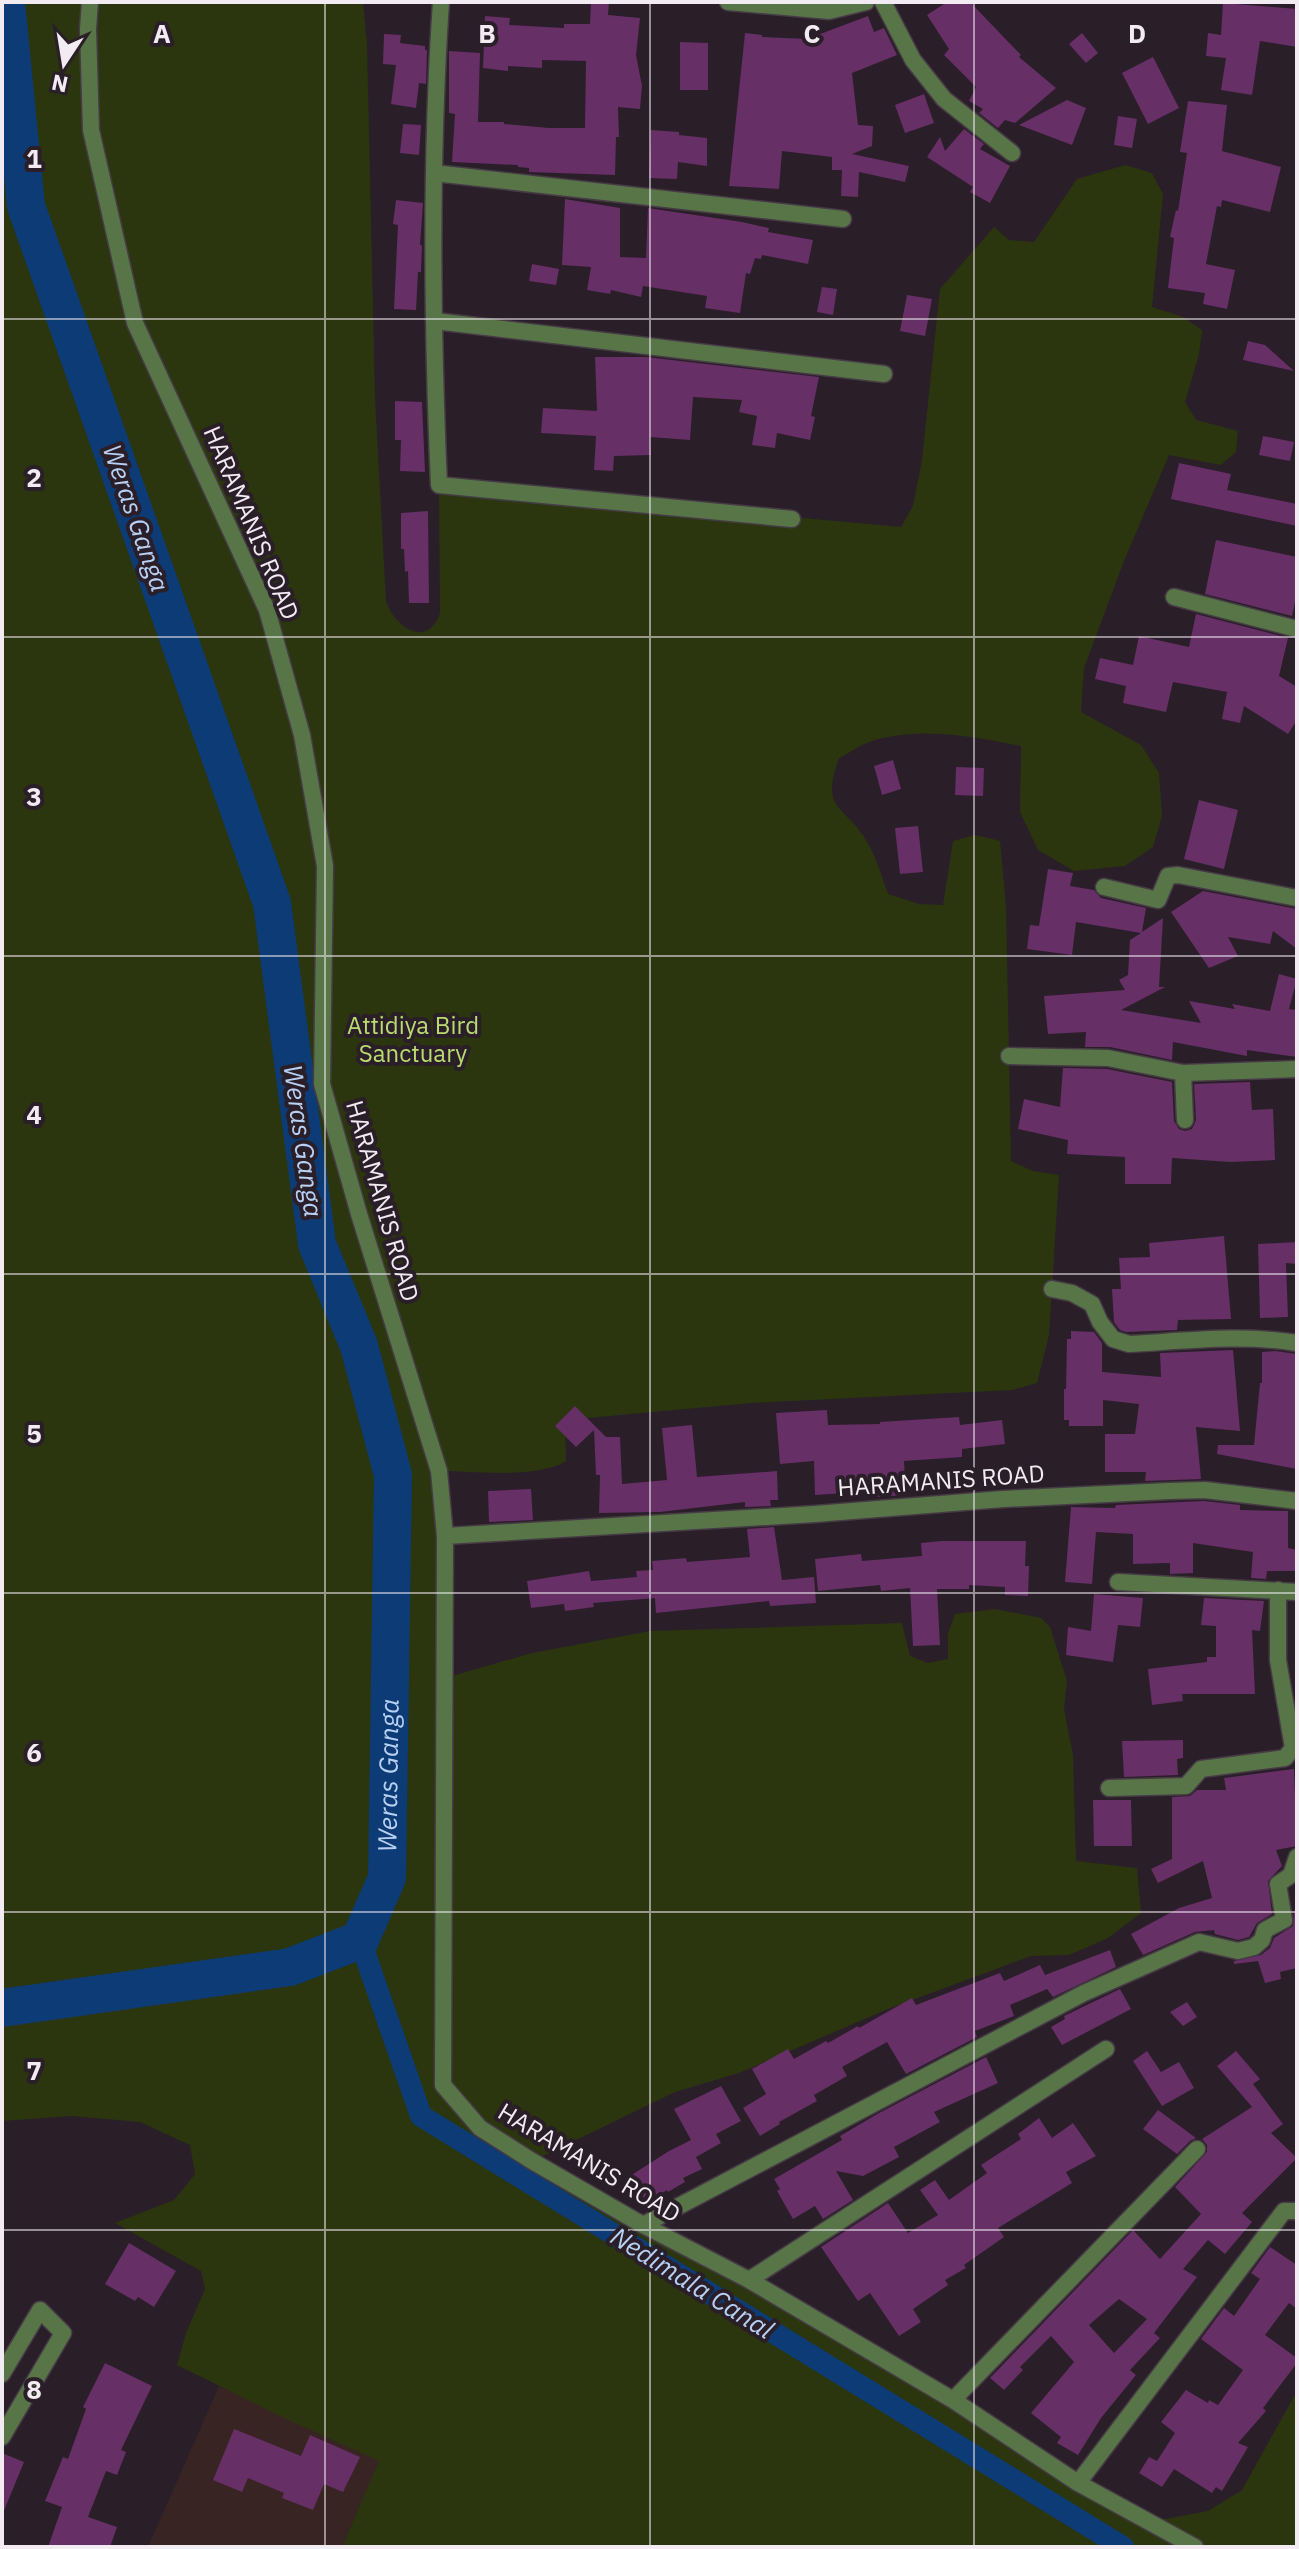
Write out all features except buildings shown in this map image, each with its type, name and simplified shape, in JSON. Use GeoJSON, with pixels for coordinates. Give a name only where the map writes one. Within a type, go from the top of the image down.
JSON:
{"type":"FeatureCollection","features":[{"type":"Feature","properties":{"kind":"street","name":"HARAMANIS ROAD"},"geometry":{"type":"LineString","coordinates":[[90,2],[91,130],[135,323],[267,610],[302,735],[325,866],[322,1084],[439,1471],[445,1536],[443,2085],[480,2128],[532,2161],[643,2225],[749,2280],[953,2400],[1078,2483],[1195,2547]]}},
{"type":"Feature","properties":{"kind":"street"},"geometry":{"type":"LineString","coordinates":[[441,2],[434,173],[439,485],[792,519]]}},
{"type":"Feature","properties":{"kind":"street"},"geometry":{"type":"LineString","coordinates":[[728,2],[829,11],[866,2]]}},
{"type":"Feature","properties":{"kind":"street"},"geometry":{"type":"LineString","coordinates":[[883,2],[913,60],[944,99],[1012,153]]}},
{"type":"Feature","properties":{"kind":"street"},"geometry":{"type":"LineString","coordinates":[[434,173],[843,219]]}},
{"type":"Feature","properties":{"kind":"street"},"geometry":{"type":"LineString","coordinates":[[435,321],[884,374]]}},
{"type":"Feature","properties":{"kind":"street"},"geometry":{"type":"LineString","coordinates":[[1174,597],[1297,629]]}},
{"type":"Feature","properties":{"kind":"street"},"geometry":{"type":"LineString","coordinates":[[1104,887],[1158,900],[1168,876],[1178,875],[1297,898]]}},
{"type":"Feature","properties":{"kind":"street"},"geometry":{"type":"LineString","coordinates":[[1009,1056],[1108,1058],[1183,1073],[1297,1069]]}},
{"type":"Feature","properties":{"kind":"street"},"geometry":{"type":"LineString","coordinates":[[1183,1073],[1185,1120]]}},
{"type":"Feature","properties":{"kind":"street"},"geometry":{"type":"LineString","coordinates":[[1052,1289],[1072,1293],[1092,1304],[1100,1322],[1113,1339],[1129,1344],[1236,1338],[1270,1338],[1297,1343]]}},
{"type":"Feature","properties":{"kind":"street","name":"HARAMANIS ROAD"},"geometry":{"type":"LineString","coordinates":[[445,1536],[1154,1491],[1205,1490],[1297,1501]]}},
{"type":"Feature","properties":{"kind":"street"},"geometry":{"type":"LineString","coordinates":[[1118,1582],[1297,1592]]}},
{"type":"Feature","properties":{"kind":"street"},"geometry":{"type":"LineString","coordinates":[[1109,1788],[1186,1786],[1201,1769],[1285,1758],[1293,1748],[1278,1660],[1278,1590]]}},
{"type":"Feature","properties":{"kind":"street"},"geometry":{"type":"LineString","coordinates":[[643,2225],[1084,1993],[1199,1942],[1238,1951],[1254,1947],[1262,1940],[1265,1930],[1284,1920],[1278,1884],[1291,1875],[1297,1857]]}},
{"type":"Feature","properties":{"kind":"street"},"geometry":{"type":"LineString","coordinates":[[749,2280],[1106,2049]]}},
{"type":"Feature","properties":{"kind":"street"},"geometry":{"type":"LineString","coordinates":[[953,2400],[1197,2149]]}},
{"type":"Feature","properties":{"kind":"street"},"geometry":{"type":"LineString","coordinates":[[1078,2483],[1284,2211],[1297,2211]]}},
{"type":"Feature","properties":{"kind":"street"},"geometry":{"type":"LineString","coordinates":[[2,2374],[40,2310],[63,2333],[2,2437]]}},
{"type":"Feature","properties":{"kind":"shaded area"},"geometry":{"type":"Polygon","coordinates":[[[219,2386],[380,2461],[342,2547],[148,2547],[219,2386]]]}},
{"type":"Feature","properties":{"kind":"green space","name":"Attidiya Bird Sanctuary"},"geometry":{"type":"Polygon","coordinates":[[[2,2],[363,2],[367,44],[375,398],[386,601],[390,611],[412,631],[428,630],[440,613],[439,485],[901,527],[913,506],[922,460],[940,289],[994,227],[1009,240],[1034,242],[1077,179],[1125,165],[1152,173],[1163,194],[1152,307],[1183,317],[1202,330],[1199,354],[1185,402],[1196,420],[1238,431],[1236,452],[1221,465],[1169,455],[1124,561],[1084,668],[1081,712],[1141,745],[1159,773],[1162,816],[1153,847],[1125,866],[1074,871],[1038,850],[1020,812],[1021,746],[928,734],[872,741],[839,758],[832,788],[837,805],[870,846],[888,894],[919,904],[943,905],[953,841],[975,835],[1000,841],[1006,905],[1011,1161],[1033,1171],[1059,1175],[1049,1335],[1037,1383],[1012,1390],[751,1403],[565,1420],[566,1461],[554,1467],[522,1472],[439,1471],[445,1678],[532,1653],[650,1631],[902,1623],[910,1656],[928,1663],[948,1659],[948,1633],[955,1614],[995,1609],[1041,1618],[1050,1627],[1067,1681],[1064,1709],[1073,1755],[1076,1861],[1137,1868],[1141,1913],[1108,1938],[1069,1955],[1031,1956],[888,2009],[739,2073],[675,2092],[533,2161],[1149,2522],[1208,2511],[1242,2490],[1297,2391],[1297,2547],[342,2547],[379,2461],[177,2365],[186,2333],[205,2289],[201,2271],[115,2223],[174,2200],[195,2174],[190,2145],[140,2122],[72,2116],[2,2121],[2,2]]]}},
{"type":"Feature","properties":{"kind":"waterway","name":"Weras Ganga"},"geometry":{"type":"LineString","coordinates":[[2,2008],[290,1967],[360,1940],[387,1878],[393,1475],[359,1346],[317,1244],[272,903],[26,206],[6,2]]}},
{"type":"Feature","properties":{"kind":"waterway","name":"Nedimala Canal"},"geometry":{"type":"LineString","coordinates":[[360,1940],[421,2116],[1123,2547]]}}]}
